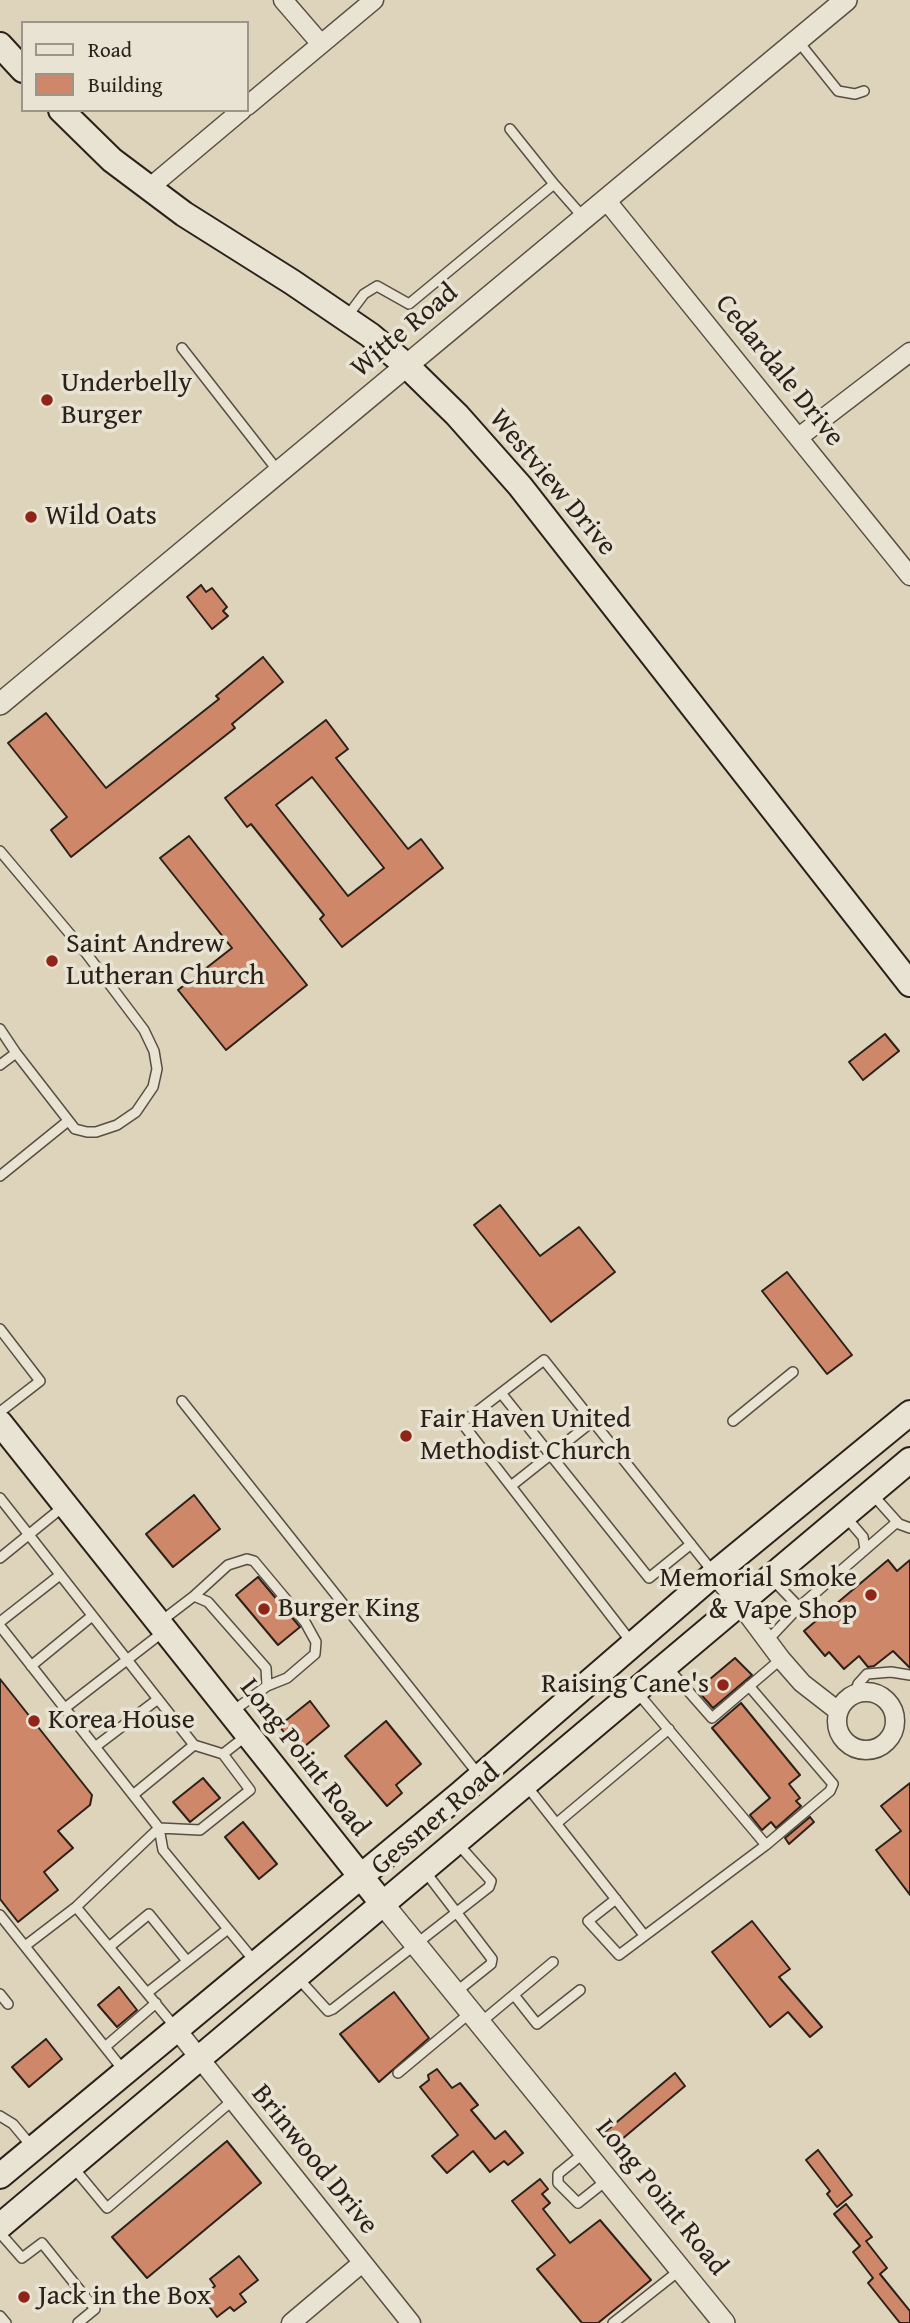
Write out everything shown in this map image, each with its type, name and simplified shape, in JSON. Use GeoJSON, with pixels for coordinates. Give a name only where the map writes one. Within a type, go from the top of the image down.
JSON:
{"type":"FeatureCollection","features":[{"type":"Feature","properties":{"kind":"main road"},"geometry":{"type":"LineString","coordinates":[[0,45],[21,68]]}},
{"type":"Feature","properties":{"kind":"main road","name":"Westview Drive"},"geometry":{"type":"LineString","coordinates":[[63,112],[112,160],[148,189],[370,335],[407,366],[457,415],[520,486],[910,984]]}},
{"type":"Feature","properties":{"kind":"main road","name":"Gessner Road"},"geometry":{"type":"LineString","coordinates":[[0,2176],[480,1777],[714,1574],[910,1413]]}},
{"type":"Feature","properties":{"kind":"main road","name":"Long Point Road"},"geometry":{"type":"LineString","coordinates":[[0,1423],[382,1903]]}},
{"type":"Feature","properties":{"kind":"main road"},"geometry":{"type":"LineString","coordinates":[[889,1430],[910,1458]]}},
{"type":"Feature","properties":{"kind":"main road","name":"Gessner Road"},"geometry":{"type":"LineString","coordinates":[[0,2226],[872,1494],[910,1458]]}},
{"type":"Feature","properties":{"kind":"street"},"geometry":{"type":"LineString","coordinates":[[283,0],[321,44]]}},
{"type":"Feature","properties":{"kind":"street"},"geometry":{"type":"LineString","coordinates":[[248,105],[374,0]]}},
{"type":"Feature","properties":{"kind":"street","name":"Witte Road"},"geometry":{"type":"LineString","coordinates":[[0,704],[846,0]]}},
{"type":"Feature","properties":{"kind":"street"},"geometry":{"type":"LineString","coordinates":[[148,189],[240,112]]}},
{"type":"Feature","properties":{"kind":"street","name":"Cedardale Drive"},"geometry":{"type":"LineString","coordinates":[[607,200],[910,576]]}},
{"type":"Feature","properties":{"kind":"street"},"geometry":{"type":"LineString","coordinates":[[799,437],[910,352]]}},
{"type":"Feature","properties":{"kind":"street"},"geometry":{"type":"LineString","coordinates":[[714,1574],[740,1604],[780,1659],[802,1683],[838,1711]]}},
{"type":"Feature","properties":{"kind":"street"},"geometry":{"type":"LineString","coordinates":[[868,1692],[880,1696],[889,1704],[894,1715],[894,1728],[889,1739],[871,1751],[852,1747],[839,1732],[836,1722],[838,1711],[845,1701],[855,1694],[868,1692]]}},
{"type":"Feature","properties":{"kind":"street","name":"Long Point Road"},"geometry":{"type":"LineString","coordinates":[[382,1903],[681,2269],[716,2320]]}},
{"type":"Feature","properties":{"kind":"street","name":"Brinwood Drive"},"geometry":{"type":"LineString","coordinates":[[177,2030],[411,2323]]}},
{"type":"Feature","properties":{"kind":"street"},"geometry":{"type":"LineString","coordinates":[[291,2323],[362,2263]]}},
{"type":"Feature","properties":{"kind":"lane"},"geometry":{"type":"LineString","coordinates":[[797,41],[838,91],[855,94],[864,91]]}},
{"type":"Feature","properties":{"kind":"lane"},"geometry":{"type":"LineString","coordinates":[[510,129],[584,219]]}},
{"type":"Feature","properties":{"kind":"lane"},"geometry":{"type":"LineString","coordinates":[[345,318],[364,294],[377,286],[409,304],[555,184]]}},
{"type":"Feature","properties":{"kind":"lane"},"geometry":{"type":"LineString","coordinates":[[182,348],[279,472]]}},
{"type":"Feature","properties":{"kind":"lane"},"geometry":{"type":"LineString","coordinates":[[0,851],[144,1030],[154,1051],[157,1069],[153,1087],[135,1112],[117,1125],[96,1132],[75,1129],[0,1029]]}},
{"type":"Feature","properties":{"kind":"lane"},"geometry":{"type":"LineString","coordinates":[[0,1065],[16,1053]]}},
{"type":"Feature","properties":{"kind":"lane"},"geometry":{"type":"LineString","coordinates":[[0,1176],[68,1121]]}},
{"type":"Feature","properties":{"kind":"lane"},"geometry":{"type":"LineString","coordinates":[[0,1329],[40,1381],[0,1412]]}},
{"type":"Feature","properties":{"kind":"lane"},"geometry":{"type":"LineString","coordinates":[[633,1644],[463,1423],[544,1360],[714,1574]]}},
{"type":"Feature","properties":{"kind":"lane"},"geometry":{"type":"LineString","coordinates":[[733,1421],[793,1372]]}},
{"type":"Feature","properties":{"kind":"lane"},"geometry":{"type":"LineString","coordinates":[[501,1393],[649,1578],[691,1544]]}},
{"type":"Feature","properties":{"kind":"lane"},"geometry":{"type":"LineString","coordinates":[[182,1401],[480,1777]]}},
{"type":"Feature","properties":{"kind":"lane"},"geometry":{"type":"LineString","coordinates":[[511,1486],[593,1421]]}},
{"type":"Feature","properties":{"kind":"lane"},"geometry":{"type":"LineString","coordinates":[[872,1494],[897,1522],[910,1528]]}},
{"type":"Feature","properties":{"kind":"lane"},"geometry":{"type":"LineString","coordinates":[[0,1498],[194,1745],[223,1754],[250,1790],[200,1830],[159,1828],[76,1907],[25,1946]]}},
{"type":"Feature","properties":{"kind":"lane"},"geometry":{"type":"LineString","coordinates":[[0,1558],[65,1505]]}},
{"type":"Feature","properties":{"kind":"lane"},"geometry":{"type":"LineString","coordinates":[[845,1516],[863,1538],[865,1549]]}},
{"type":"Feature","properties":{"kind":"lane"},"geometry":{"type":"LineString","coordinates":[[767,1641],[799,1607],[897,1522]]}},
{"type":"Feature","properties":{"kind":"lane"},"geometry":{"type":"LineString","coordinates":[[65,1708],[127,1660],[228,1565],[247,1559],[254,1561],[305,1622],[316,1642],[315,1654],[287,1678],[267,1686],[231,1713]]}},
{"type":"Feature","properties":{"kind":"lane"},"geometry":{"type":"LineString","coordinates":[[61,1575],[0,1624],[159,1828],[163,1850],[256,1964]]}},
{"type":"Feature","properties":{"kind":"lane"},"geometry":{"type":"LineString","coordinates":[[771,1578],[799,1607]]}},
{"type":"Feature","properties":{"kind":"lane"},"geometry":{"type":"LineString","coordinates":[[194,1596],[208,1602],[266,1668],[267,1686]]}},
{"type":"Feature","properties":{"kind":"lane"},"geometry":{"type":"LineString","coordinates":[[31,1665],[92,1616]]}},
{"type":"Feature","properties":{"kind":"lane"},"geometry":{"type":"LineString","coordinates":[[666,1666],[712,1718],[780,1659]]}},
{"type":"Feature","properties":{"kind":"lane"},"geometry":{"type":"LineString","coordinates":[[855,1694],[861,1679],[867,1674],[891,1672],[910,1675]]}},
{"type":"Feature","properties":{"kind":"lane"},"geometry":{"type":"LineString","coordinates":[[616,1899],[588,1921],[619,1955],[766,1845],[830,1791],[834,1784],[750,1686]]}},
{"type":"Feature","properties":{"kind":"lane"},"geometry":{"type":"LineString","coordinates":[[636,1691],[766,1845]]}},
{"type":"Feature","properties":{"kind":"lane"},"geometry":{"type":"LineString","coordinates":[[95,1747],[158,1699]]}},
{"type":"Feature","properties":{"kind":"lane"},"geometry":{"type":"LineString","coordinates":[[557,1823],[669,1730]]}},
{"type":"Feature","properties":{"kind":"lane"},"geometry":{"type":"LineString","coordinates":[[223,1754],[247,1734]]}},
{"type":"Feature","properties":{"kind":"lane"},"geometry":{"type":"LineString","coordinates":[[133,1795],[194,1745]]}},
{"type":"Feature","properties":{"kind":"lane"},"geometry":{"type":"LineString","coordinates":[[526,1784],[645,1935]]}},
{"type":"Feature","properties":{"kind":"lane"},"geometry":{"type":"LineString","coordinates":[[297,1976],[328,2011],[489,1888],[491,1881],[456,1842]]}},
{"type":"Feature","properties":{"kind":"lane"},"geometry":{"type":"LineString","coordinates":[[424,1869],[492,1959],[491,1964],[456,1993]]}},
{"type":"Feature","properties":{"kind":"lane"},"geometry":{"type":"LineString","coordinates":[[76,1907],[177,2030]]}},
{"type":"Feature","properties":{"kind":"lane"},"geometry":{"type":"LineString","coordinates":[[109,1947],[149,1914],[187,1961]]}},
{"type":"Feature","properties":{"kind":"lane"},"geometry":{"type":"LineString","coordinates":[[0,1915],[125,2073]]}},
{"type":"Feature","properties":{"kind":"lane"},"geometry":{"type":"LineString","coordinates":[[147,1993],[228,1929]]}},
{"type":"Feature","properties":{"kind":"lane"},"geometry":{"type":"LineString","coordinates":[[398,2073],[476,2017],[514,1995],[553,1962]]}},
{"type":"Feature","properties":{"kind":"lane"},"geometry":{"type":"LineString","coordinates":[[514,1995],[537,2024],[580,1990]]}},
{"type":"Feature","properties":{"kind":"lane"},"geometry":{"type":"LineString","coordinates":[[0,1994],[8,2004]]}},
{"type":"Feature","properties":{"kind":"lane"},"geometry":{"type":"LineString","coordinates":[[105,2047],[156,2003]]}},
{"type":"Feature","properties":{"kind":"lane"},"geometry":{"type":"LineString","coordinates":[[72,2165],[107,2208],[233,2101]]}},
{"type":"Feature","properties":{"kind":"lane"},"geometry":{"type":"LineString","coordinates":[[0,2116],[13,2124],[33,2149]]}},
{"type":"Feature","properties":{"kind":"lane"},"geometry":{"type":"LineString","coordinates":[[586,2151],[558,2174],[558,2183],[578,2203],[608,2179]]}},
{"type":"Feature","properties":{"kind":"lane"},"geometry":{"type":"LineString","coordinates":[[0,2233],[22,2258],[42,2243],[95,2309],[78,2323]]}},
{"type":"Feature","properties":{"kind":"lane"},"geometry":{"type":"LineString","coordinates":[[613,2323],[681,2269]]}},
{"type":"Feature","properties":{"kind":"lane"},"geometry":{"type":"LineString","coordinates":[[0,2316],[6,2323]]}},
{"type":"Feature","properties":{"kind":"building"},"geometry":{"type":"Polygon","coordinates":[[[201,585],[206,592],[212,588],[227,607],[223,611],[228,616],[212,629],[187,597],[201,585]]]}},
{"type":"Feature","properties":{"kind":"building"},"geometry":{"type":"Polygon","coordinates":[[[263,657],[283,682],[232,724],[235,728],[71,857],[51,830],[67,817],[8,743],[46,713],[106,788],[219,699],[216,696],[263,657]]]}},
{"type":"Feature","properties":{"kind":"building"},"geometry":{"type":"Polygon","coordinates":[[[326,720],[348,749],[336,758],[408,849],[421,839],[443,868],[342,947],[320,919],[324,915],[251,824],[247,827],[225,798],[326,720]],[[312,777],[276,805],[348,896],[384,868],[312,777]]]}},
{"type":"Feature","properties":{"kind":"building"},"geometry":{"type":"Polygon","coordinates":[[[189,836],[307,985],[226,1050],[178,990],[232,948],[160,858],[189,836]]]}},
{"type":"Feature","properties":{"kind":"building"},"geometry":{"type":"Polygon","coordinates":[[[885,1034],[899,1051],[863,1080],[849,1062],[885,1034]]]}},
{"type":"Feature","properties":{"kind":"building"},"geometry":{"type":"Polygon","coordinates":[[[500,1205],[540,1256],[579,1227],[615,1272],[551,1322],[474,1225],[500,1205]]]}},
{"type":"Feature","properties":{"kind":"building"},"geometry":{"type":"Polygon","coordinates":[[[787,1272],[852,1355],[827,1374],[762,1291],[787,1272]]]}},
{"type":"Feature","properties":{"kind":"building"},"geometry":{"type":"Polygon","coordinates":[[[194,1495],[220,1529],[173,1567],[146,1534],[194,1495]]]}},
{"type":"Feature","properties":{"kind":"building"},"geometry":{"type":"Polygon","coordinates":[[[888,1560],[897,1571],[910,1560],[910,1668],[893,1651],[874,1666],[868,1667],[859,1656],[844,1669],[829,1652],[825,1656],[804,1631],[888,1560]]]}},
{"type":"Feature","properties":{"kind":"building"},"geometry":{"type":"Polygon","coordinates":[[[258,1577],[300,1627],[278,1645],[236,1595],[258,1577]]]}},
{"type":"Feature","properties":{"kind":"building","name":"Raising Cane's"},"geometry":{"type":"Polygon","coordinates":[[[735,1658],[752,1675],[713,1708],[697,1690],[735,1658]]]}},
{"type":"Feature","properties":{"kind":"building"},"geometry":{"type":"Polygon","coordinates":[[[0,1679],[92,1795],[90,1805],[58,1831],[73,1848],[44,1872],[58,1890],[18,1922],[0,1899],[0,1679]]]}},
{"type":"Feature","properties":{"kind":"building"},"geometry":{"type":"Polygon","coordinates":[[[310,1701],[329,1726],[299,1751],[279,1726],[310,1701]]]}},
{"type":"Feature","properties":{"kind":"building"},"geometry":{"type":"Polygon","coordinates":[[[741,1703],[800,1775],[789,1784],[800,1798],[796,1801],[801,1806],[776,1828],[771,1822],[762,1830],[750,1815],[770,1798],[712,1728],[741,1703]]]}},
{"type":"Feature","properties":{"kind":"building"},"geometry":{"type":"Polygon","coordinates":[[[386,1721],[421,1764],[396,1785],[402,1793],[387,1806],[345,1756],[386,1721]]]}},
{"type":"Feature","properties":{"kind":"building"},"geometry":{"type":"Polygon","coordinates":[[[203,1778],[220,1798],[190,1822],[173,1802],[203,1778]]]}},
{"type":"Feature","properties":{"kind":"building"},"geometry":{"type":"Polygon","coordinates":[[[910,1783],[910,1895],[876,1850],[901,1831],[881,1806],[910,1783]]]}},
{"type":"Feature","properties":{"kind":"building"},"geometry":{"type":"Polygon","coordinates":[[[810,1817],[814,1822],[789,1844],[785,1838],[810,1817]]]}},
{"type":"Feature","properties":{"kind":"building"},"geometry":{"type":"Polygon","coordinates":[[[243,1822],[277,1864],[259,1879],[225,1837],[243,1822]]]}},
{"type":"Feature","properties":{"kind":"building"},"geometry":{"type":"Polygon","coordinates":[[[752,1921],[790,1969],[779,1977],[822,2027],[810,2037],[788,2012],[770,2027],[712,1952],[752,1921]]]}},
{"type":"Feature","properties":{"kind":"building"},"geometry":{"type":"Polygon","coordinates":[[[119,1987],[137,2010],[117,2027],[98,2005],[119,1987]]]}},
{"type":"Feature","properties":{"kind":"building"},"geometry":{"type":"Polygon","coordinates":[[[394,1992],[429,2038],[379,2082],[340,2034],[394,1992]]]}},
{"type":"Feature","properties":{"kind":"building"},"geometry":{"type":"Polygon","coordinates":[[[46,2039],[62,2059],[29,2087],[12,2067],[46,2039]]]}},
{"type":"Feature","properties":{"kind":"building"},"geometry":{"type":"Polygon","coordinates":[[[437,2069],[452,2088],[460,2083],[478,2105],[471,2110],[495,2139],[505,2131],[523,2153],[508,2165],[504,2161],[490,2172],[473,2151],[447,2173],[432,2156],[458,2135],[420,2087],[429,2080],[428,2075],[437,2069]]]}},
{"type":"Feature","properties":{"kind":"building"},"geometry":{"type":"Polygon","coordinates":[[[675,2073],[685,2086],[615,2145],[605,2132],[675,2073]]]}},
{"type":"Feature","properties":{"kind":"building"},"geometry":{"type":"Polygon","coordinates":[[[227,2141],[261,2183],[147,2278],[112,2237],[227,2141]]]}},
{"type":"Feature","properties":{"kind":"building"},"geometry":{"type":"Polygon","coordinates":[[[818,2150],[852,2195],[837,2207],[827,2194],[830,2191],[806,2160],[818,2150]]]}},
{"type":"Feature","properties":{"kind":"building"},"geometry":{"type":"Polygon","coordinates":[[[540,2179],[548,2189],[542,2194],[550,2203],[543,2209],[570,2243],[600,2220],[651,2280],[598,2323],[582,2323],[537,2269],[555,2255],[512,2201],[540,2179]]]}},
{"type":"Feature","properties":{"kind":"building"},"geometry":{"type":"Polygon","coordinates":[[[846,2204],[872,2237],[866,2241],[887,2268],[880,2274],[910,2311],[910,2323],[900,2323],[868,2283],[873,2278],[853,2252],[860,2246],[834,2214],[846,2204]]]}},
{"type":"Feature","properties":{"kind":"building"},"geometry":{"type":"Polygon","coordinates":[[[239,2256],[258,2280],[240,2294],[246,2302],[234,2311],[230,2307],[217,2317],[202,2297],[215,2286],[210,2279],[239,2256]]]}},
{"type":"Feature","properties":{"kind":"place","name":"Underbelly Burger"},"geometry":{"type":"Point","coordinates":[47,400]}},
{"type":"Feature","properties":{"kind":"place","name":"Wild Oats"},"geometry":{"type":"Point","coordinates":[31,517]}},
{"type":"Feature","properties":{"kind":"place","name":"Saint Andrew Lutheran Church"},"geometry":{"type":"Point","coordinates":[52,961]}},
{"type":"Feature","properties":{"kind":"place","name":"Fair Haven United Methodist Church"},"geometry":{"type":"Point","coordinates":[406,1436]}},
{"type":"Feature","properties":{"kind":"place","name":"Memorial Smoke & Vape Shop"},"geometry":{"type":"Point","coordinates":[871,1595]}},
{"type":"Feature","properties":{"kind":"place","name":"Burger King"},"geometry":{"type":"Point","coordinates":[264,1609]}},
{"type":"Feature","properties":{"kind":"place","name":"Raising Cane's"},"geometry":{"type":"Point","coordinates":[723,1685]}},
{"type":"Feature","properties":{"kind":"place","name":"Korea House"},"geometry":{"type":"Point","coordinates":[34,1721]}},
{"type":"Feature","properties":{"kind":"place","name":"Jack in the Box"},"geometry":{"type":"Point","coordinates":[24,2297]}}]}
